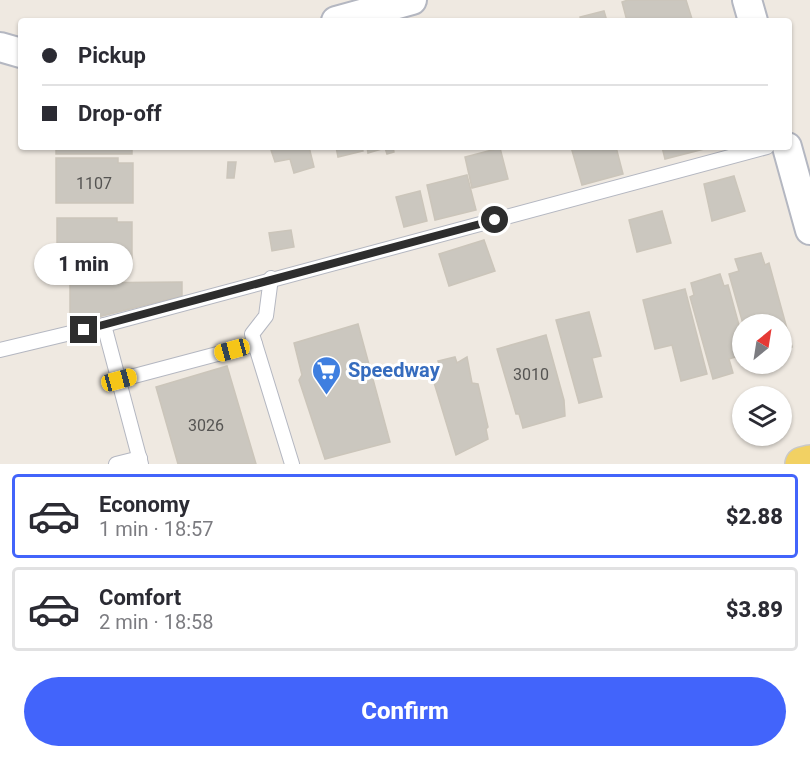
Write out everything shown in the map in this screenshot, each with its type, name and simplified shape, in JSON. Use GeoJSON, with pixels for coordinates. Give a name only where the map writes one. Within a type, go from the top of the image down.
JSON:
{"type":"FeatureCollection","features":[{"type":"Feature","properties":{"kind":"main road"},"geometry":{"type":"LineString","coordinates":[[802,464],[810,462]]}},
{"type":"Feature","properties":{"kind":"street"},"geometry":{"type":"LineString","coordinates":[[347,18],[412,0]]}},
{"type":"Feature","properties":{"kind":"street"},"geometry":{"type":"LineString","coordinates":[[747,0],[752,18]]}},
{"type":"Feature","properties":{"kind":"street"},"geometry":{"type":"LineString","coordinates":[[0,47],[18,52]]}},
{"type":"Feature","properties":{"kind":"street"},"geometry":{"type":"LineString","coordinates":[[788,150],[810,230]]}},
{"type":"Feature","properties":{"kind":"lane"},"geometry":{"type":"LineString","coordinates":[[0,350],[104,325],[272,278],[756,150]]}},
{"type":"Feature","properties":{"kind":"lane"},"geometry":{"type":"LineString","coordinates":[[272,278],[266,316],[252,334],[292,464]]}},
{"type":"Feature","properties":{"kind":"lane"},"geometry":{"type":"LineString","coordinates":[[104,325],[140,461],[116,464]]}},
{"type":"Feature","properties":{"kind":"lane"},"geometry":{"type":"LineString","coordinates":[[119,380],[255,344]]}},
{"type":"Feature","properties":{"kind":"building"},"geometry":{"type":"Polygon","coordinates":[[[628,0],[686,0],[692,18],[626,18],[622,2],[628,0]]]}},
{"type":"Feature","properties":{"kind":"building"},"geometry":{"type":"Polygon","coordinates":[[[604,11],[606,18],[580,18],[604,11]]]}},
{"type":"Feature","properties":{"kind":"building"},"geometry":{"type":"Polygon","coordinates":[[[56,150],[132,150],[132,154],[56,154],[56,150]]]}},
{"type":"Feature","properties":{"kind":"building"},"geometry":{"type":"Polygon","coordinates":[[[271,150],[310,150],[314,167],[294,173],[290,159],[275,162],[271,150]]]}},
{"type":"Feature","properties":{"kind":"building"},"geometry":{"type":"Polygon","coordinates":[[[337,150],[363,150],[363,151],[338,157],[337,150]]]}},
{"type":"Feature","properties":{"kind":"building"},"geometry":{"type":"Polygon","coordinates":[[[386,150],[394,150],[394,152],[387,154],[386,150]]]}},
{"type":"Feature","properties":{"kind":"building"},"geometry":{"type":"Polygon","coordinates":[[[501,150],[508,179],[472,188],[465,157],[501,150]]]}},
{"type":"Feature","properties":{"kind":"building"},"geometry":{"type":"Polygon","coordinates":[[[572,150],[617,150],[623,174],[582,185],[572,150]]]}},
{"type":"Feature","properties":{"kind":"building"},"geometry":{"type":"Polygon","coordinates":[[[663,150],[700,150],[665,159],[663,150]]]}},
{"type":"Feature","properties":{"kind":"building"},"geometry":{"type":"Polygon","coordinates":[[[56,158],[118,158],[118,163],[133,163],[133,203],[56,203],[56,158]]]}},
{"type":"Feature","properties":{"kind":"building"},"geometry":{"type":"Polygon","coordinates":[[[228,162],[236,162],[234,178],[227,178],[228,162]]]}},
{"type":"Feature","properties":{"kind":"building"},"geometry":{"type":"Polygon","coordinates":[[[467,175],[476,210],[435,220],[427,185],[467,175]]]}},
{"type":"Feature","properties":{"kind":"building"},"geometry":{"type":"Polygon","coordinates":[[[734,176],[745,211],[712,221],[704,184],[734,176]]]}},
{"type":"Feature","properties":{"kind":"building"},"geometry":{"type":"Polygon","coordinates":[[[420,191],[427,221],[404,227],[396,197],[420,191]]]}},
{"type":"Feature","properties":{"kind":"building"},"geometry":{"type":"Polygon","coordinates":[[[662,211],[671,243],[637,252],[629,220],[662,211]]]}},
{"type":"Feature","properties":{"kind":"building"},"geometry":{"type":"Polygon","coordinates":[[[57,218],[117,218],[117,222],[132,222],[132,263],[57,263],[57,218]]]}},
{"type":"Feature","properties":{"kind":"building"},"geometry":{"type":"Polygon","coordinates":[[[291,230],[294,247],[272,251],[269,233],[291,230]]]}},
{"type":"Feature","properties":{"kind":"building"},"geometry":{"type":"Polygon","coordinates":[[[484,240],[495,271],[449,286],[439,254],[484,240]]]}},
{"type":"Feature","properties":{"kind":"building"},"geometry":{"type":"Polygon","coordinates":[[[761,253],[765,265],[769,263],[783,314],[740,314],[729,274],[739,271],[735,259],[761,253]]]}},
{"type":"Feature","properties":{"kind":"building"},"geometry":{"type":"Polygon","coordinates":[[[720,274],[724,286],[728,285],[736,314],[732,314],[732,358],[729,359],[732,373],[713,379],[690,297],[694,295],[691,283],[720,274]]]}},
{"type":"Feature","properties":{"kind":"building"},"geometry":{"type":"Polygon","coordinates":[[[182,282],[182,296],[70,324],[70,283],[182,282]]]}},
{"type":"Feature","properties":{"kind":"building"},"geometry":{"type":"Polygon","coordinates":[[[685,289],[707,374],[681,381],[672,345],[655,349],[643,300],[685,289]]]}},
{"type":"Feature","properties":{"kind":"building"},"geometry":{"type":"Polygon","coordinates":[[[589,312],[601,356],[592,358],[602,397],[579,403],[556,320],[589,312]]]}},
{"type":"Feature","properties":{"kind":"building"},"geometry":{"type":"Polygon","coordinates":[[[358,324],[390,442],[325,459],[299,380],[302,375],[294,343],[358,324]]]}},
{"type":"Feature","properties":{"kind":"building"},"geometry":{"type":"Polygon","coordinates":[[[546,335],[564,400],[565,416],[523,428],[519,414],[516,414],[497,349],[546,335]]]}},
{"type":"Feature","properties":{"kind":"building"},"geometry":{"type":"Polygon","coordinates":[[[455,357],[457,363],[467,357],[472,383],[478,384],[488,427],[486,429],[488,439],[456,455],[429,366],[441,369],[438,361],[455,357]]]}},
{"type":"Feature","properties":{"kind":"building"},"geometry":{"type":"Polygon","coordinates":[[[227,366],[256,464],[178,464],[156,387],[227,366]]]}},
{"type":"Feature","properties":{"kind":"place","name":"Speedway"},"geometry":{"type":"Point","coordinates":[327,396]}},
{"type":"Feature","properties":{"kind":"route"},"geometry":{"type":"LineString","coordinates":[[84,330],[495,220]]}}]}
